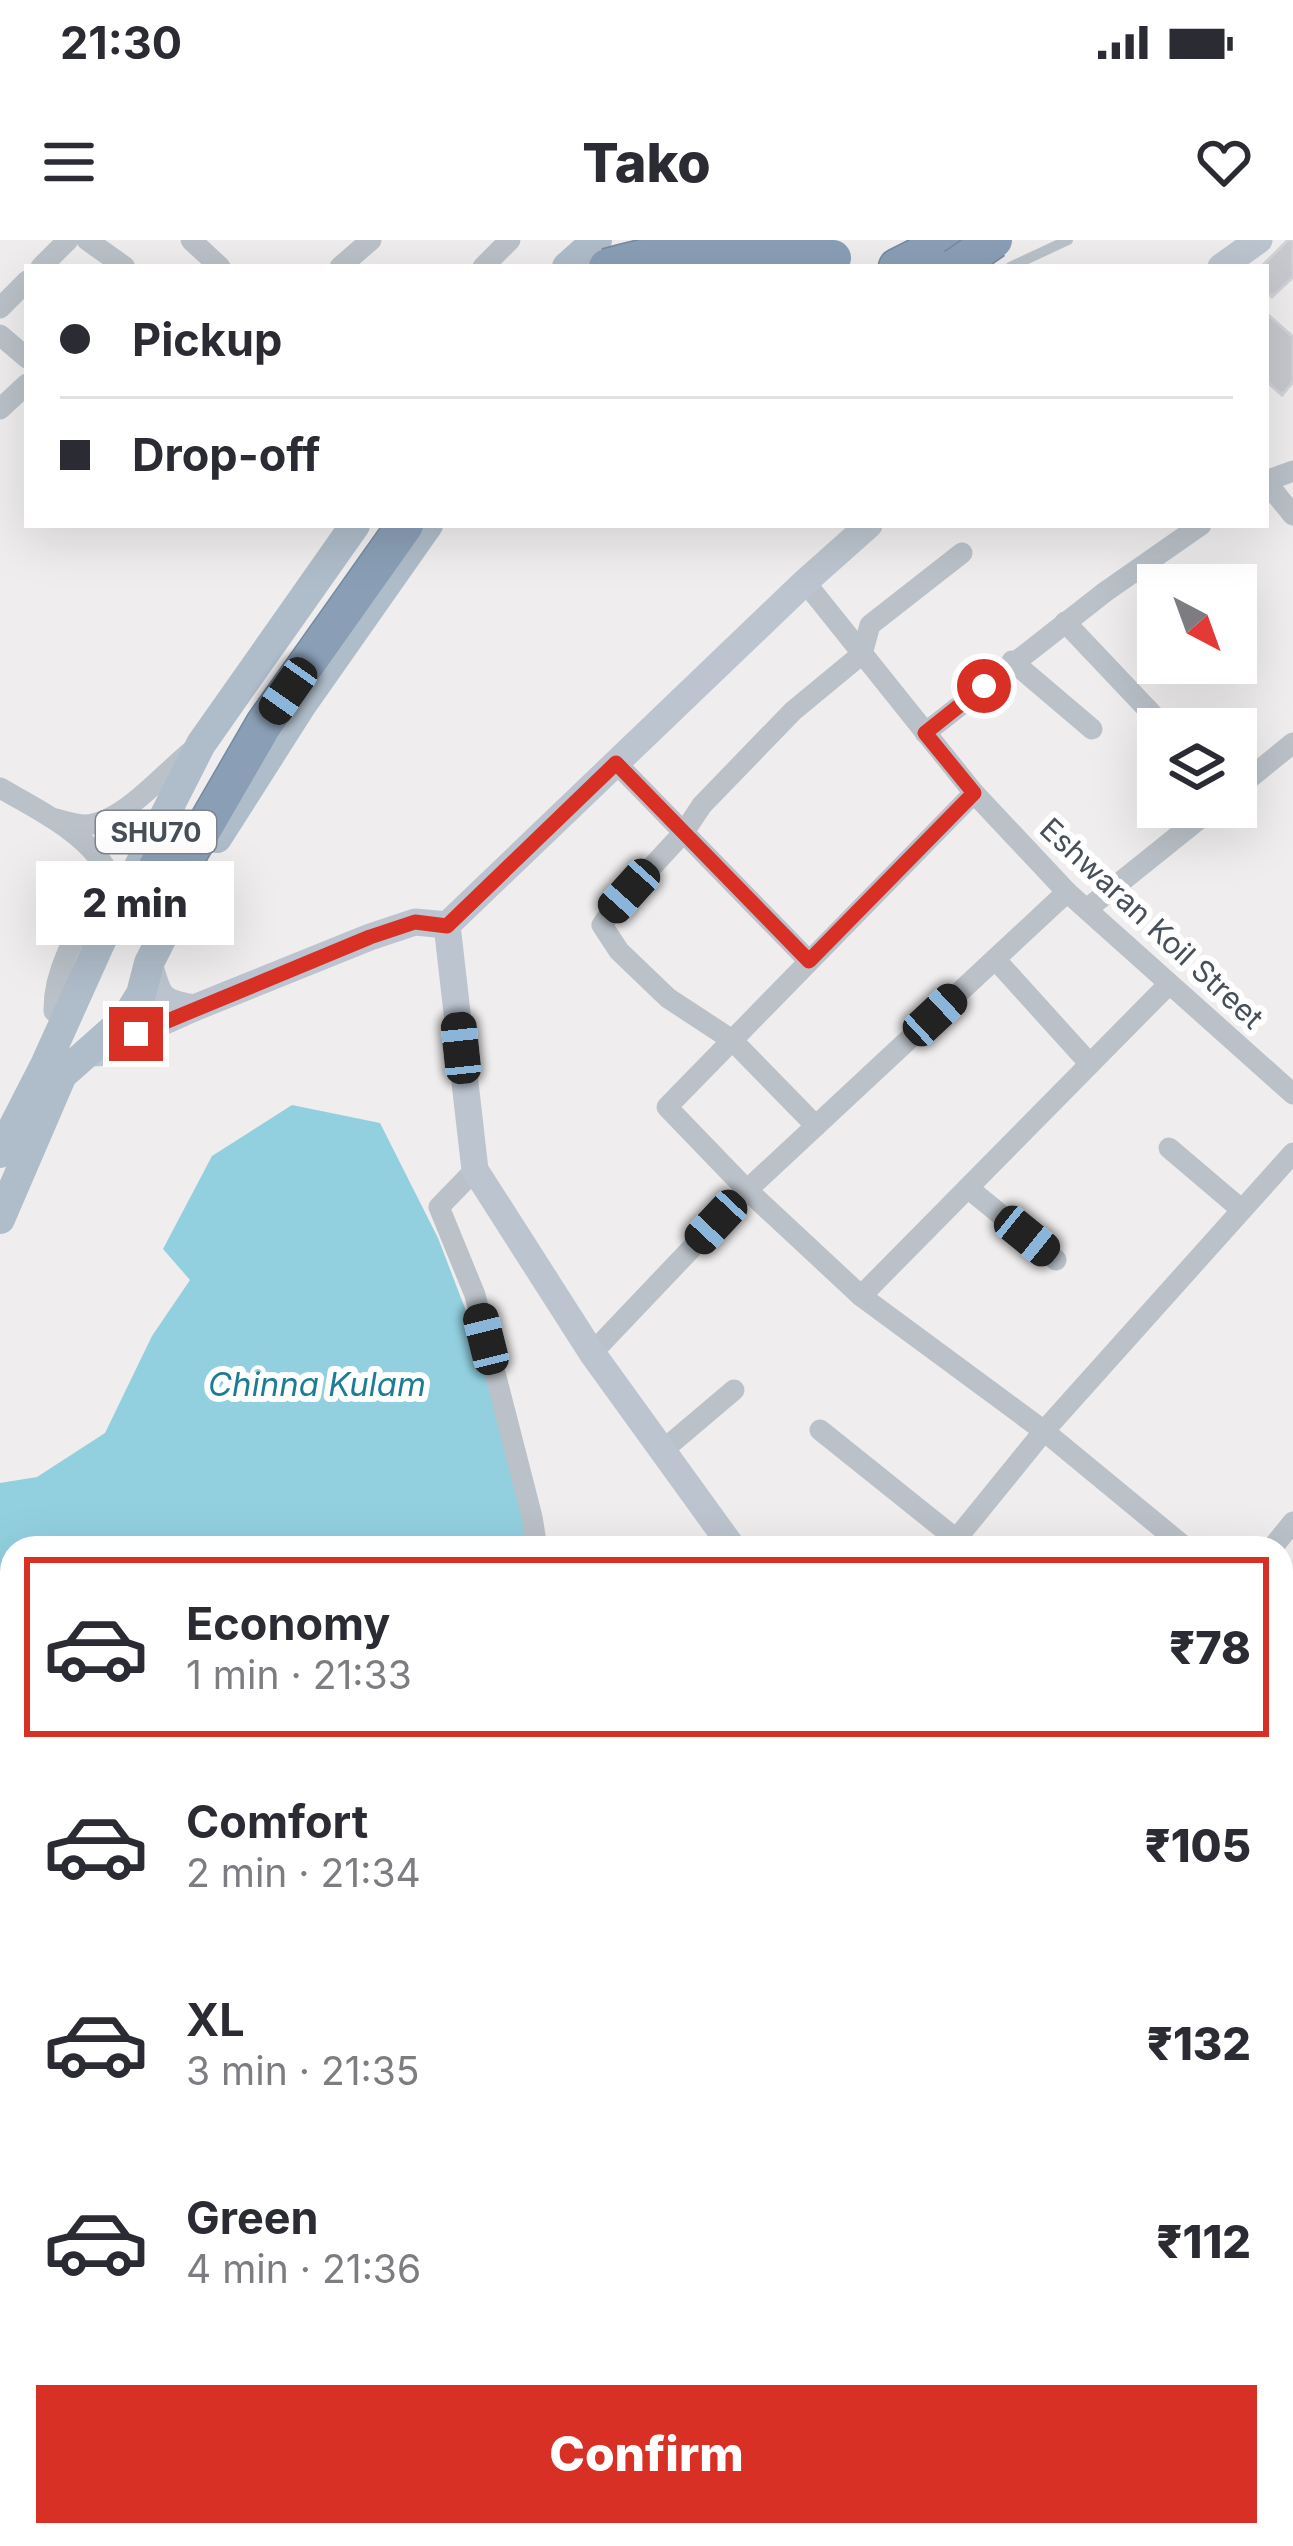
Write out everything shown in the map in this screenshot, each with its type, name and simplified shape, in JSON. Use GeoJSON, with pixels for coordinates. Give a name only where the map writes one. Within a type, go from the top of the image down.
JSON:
{"type":"FeatureCollection","features":[{"type":"Feature","properties":{"kind":"highway"},"geometry":{"type":"LineString","coordinates":[[908,264],[950,240]]}},
{"type":"Feature","properties":{"kind":"highway"},"geometry":{"type":"LineString","coordinates":[[613,264],[657,248],[704,242],[794,256],[832,255]]}},
{"type":"Feature","properties":{"kind":"highway"},"geometry":{"type":"LineString","coordinates":[[669,264],[703,259],[749,264]]}},
{"type":"Feature","properties":{"kind":"highway"},"geometry":{"type":"LineString","coordinates":[[141,934],[249,711],[355,528]]}},
{"type":"Feature","properties":{"kind":"highway"},"geometry":{"type":"LineString","coordinates":[[141,934],[264,724],[403,528]]}},
{"type":"Feature","properties":{"kind":"main road"},"geometry":{"type":"LineString","coordinates":[[570,264],[597,240]]}},
{"type":"Feature","properties":{"kind":"main road"},"geometry":{"type":"LineString","coordinates":[[643,264],[668,240]]}},
{"type":"Feature","properties":{"kind":"main road","name":"SHU70"},"geometry":{"type":"LineString","coordinates":[[0,1153],[73,1056],[126,1018],[141,994],[141,934],[201,744],[355,528]]}},
{"type":"Feature","properties":{"kind":"main road","name":"SHU70"},"geometry":{"type":"LineString","coordinates":[[0,1219],[73,1056],[65,1020],[192,877],[264,763],[426,528]]}},
{"type":"Feature","properties":{"kind":"street"},"geometry":{"type":"LineString","coordinates":[[44,264],[68,240]]}},
{"type":"Feature","properties":{"kind":"street"},"geometry":{"type":"LineString","coordinates":[[87,240],[121,264]]}},
{"type":"Feature","properties":{"kind":"street"},"geometry":{"type":"LineString","coordinates":[[191,240],[217,264]]}},
{"type":"Feature","properties":{"kind":"street"},"geometry":{"type":"LineString","coordinates":[[343,264],[371,240]]}},
{"type":"Feature","properties":{"kind":"street"},"geometry":{"type":"LineString","coordinates":[[486,264],[510,240]]}},
{"type":"Feature","properties":{"kind":"street"},"geometry":{"type":"LineString","coordinates":[[1225,264],[1259,240]]}},
{"type":"Feature","properties":{"kind":"street"},"geometry":{"type":"LineString","coordinates":[[0,308],[24,284]]}},
{"type":"Feature","properties":{"kind":"street"},"geometry":{"type":"LineString","coordinates":[[0,335],[24,355]]}},
{"type":"Feature","properties":{"kind":"street"},"geometry":{"type":"LineString","coordinates":[[0,409],[24,387]]}},
{"type":"Feature","properties":{"kind":"street"},"geometry":{"type":"LineString","coordinates":[[1269,485],[1293,514]]}},
{"type":"Feature","properties":{"kind":"street"},"geometry":{"type":"LineString","coordinates":[[447,926],[866,528]]}},
{"type":"Feature","properties":{"kind":"street"},"geometry":{"type":"LineString","coordinates":[[925,733],[1065,622],[1197,528]]}},
{"type":"Feature","properties":{"kind":"street"},"geometry":{"type":"LineString","coordinates":[[816,1126],[732,1040],[668,998],[620,951],[602,926],[702,805],[793,711],[862,654],[870,625],[962,553]]}},
{"type":"Feature","properties":{"kind":"street","name":"Eshwaran Koil Street"},"geometry":{"type":"LineString","coordinates":[[805,582],[974,793],[1067,892],[1168,985],[1289,1083]]}},
{"type":"Feature","properties":{"kind":"street"},"geometry":{"type":"LineString","coordinates":[[1065,622],[1146,708]]}},
{"type":"Feature","properties":{"kind":"street"},"geometry":{"type":"LineString","coordinates":[[1013,662],[1092,729]]}},
{"type":"Feature","properties":{"kind":"street"},"geometry":{"type":"LineString","coordinates":[[1257,772],[1293,743]]}},
{"type":"Feature","properties":{"kind":"street"},"geometry":{"type":"LineString","coordinates":[[55,819],[84,825],[107,820],[201,744]]}},
{"type":"Feature","properties":{"kind":"street"},"geometry":{"type":"LineString","coordinates":[[616,763],[809,961]]}},
{"type":"Feature","properties":{"kind":"street"},"geometry":{"type":"LineString","coordinates":[[0,788],[55,819],[104,861],[110,877],[67,954],[54,990],[54,1011],[65,1020]]}},
{"type":"Feature","properties":{"kind":"street"},"geometry":{"type":"LineString","coordinates":[[974,793],[667,1107],[747,1190],[861,1296],[1044,1432],[1171,1536]]}},
{"type":"Feature","properties":{"kind":"street"},"geometry":{"type":"LineString","coordinates":[[1087,909],[1188,828]]}},
{"type":"Feature","properties":{"kind":"street"},"geometry":{"type":"LineString","coordinates":[[592,1353],[747,1190],[1067,892]]}},
{"type":"Feature","properties":{"kind":"street"},"geometry":{"type":"LineString","coordinates":[[73,1056],[116,1052],[136,1034],[370,937],[415,922],[447,926]]}},
{"type":"Feature","properties":{"kind":"street"},"geometry":{"type":"LineString","coordinates":[[447,926],[475,1170],[592,1353],[724,1536]]}},
{"type":"Feature","properties":{"kind":"street"},"geometry":{"type":"LineString","coordinates":[[141,934],[158,994],[169,1004],[194,1008]]}},
{"type":"Feature","properties":{"kind":"street"},"geometry":{"type":"LineString","coordinates":[[995,959],[1090,1064]]}},
{"type":"Feature","properties":{"kind":"street"},"geometry":{"type":"LineString","coordinates":[[861,1296],[1168,985]]}},
{"type":"Feature","properties":{"kind":"street"},"geometry":{"type":"LineString","coordinates":[[1169,1148],[1242,1210]]}},
{"type":"Feature","properties":{"kind":"street"},"geometry":{"type":"LineString","coordinates":[[960,1536],[1044,1432],[1293,1153]]}},
{"type":"Feature","properties":{"kind":"street"},"geometry":{"type":"LineString","coordinates":[[475,1170],[440,1207],[475,1294],[535,1536]]}},
{"type":"Feature","properties":{"kind":"street"},"geometry":{"type":"LineString","coordinates":[[968,1187],[1056,1260]]}},
{"type":"Feature","properties":{"kind":"street"},"geometry":{"type":"LineString","coordinates":[[662,1450],[734,1390]]}},
{"type":"Feature","properties":{"kind":"street"},"geometry":{"type":"LineString","coordinates":[[820,1430],[944,1536]]}},
{"type":"Feature","properties":{"kind":"lane"},"geometry":{"type":"LineString","coordinates":[[972,240],[979,254]]}},
{"type":"Feature","properties":{"kind":"lane"},"geometry":{"type":"LineString","coordinates":[[1017,264],[1069,240]]}},
{"type":"Feature","properties":{"kind":"water","name":"Chinna Kulam"},"geometry":{"type":"Polygon","coordinates":[[[292,1105],[380,1123],[438,1238],[504,1410],[526,1536],[0,1536],[0,1483],[37,1477],[105,1433],[152,1336],[190,1280],[163,1249],[212,1156],[292,1105]]]}},
{"type":"Feature","properties":{"kind":"building"},"geometry":{"type":"Polygon","coordinates":[[[1288,240],[1293,241],[1293,277],[1272,297],[1269,264],[1264,264],[1288,240]]]}},
{"type":"Feature","properties":{"kind":"building"},"geometry":{"type":"Polygon","coordinates":[[[1269,316],[1293,337],[1293,382],[1282,395],[1269,384],[1269,316]]]}},
{"type":"Feature","properties":{"kind":"route"},"geometry":{"type":"LineString","coordinates":[[136,1034],[370,937],[415,922],[447,926],[616,763],[809,961],[974,793],[925,733],[984,686]]}}]}
